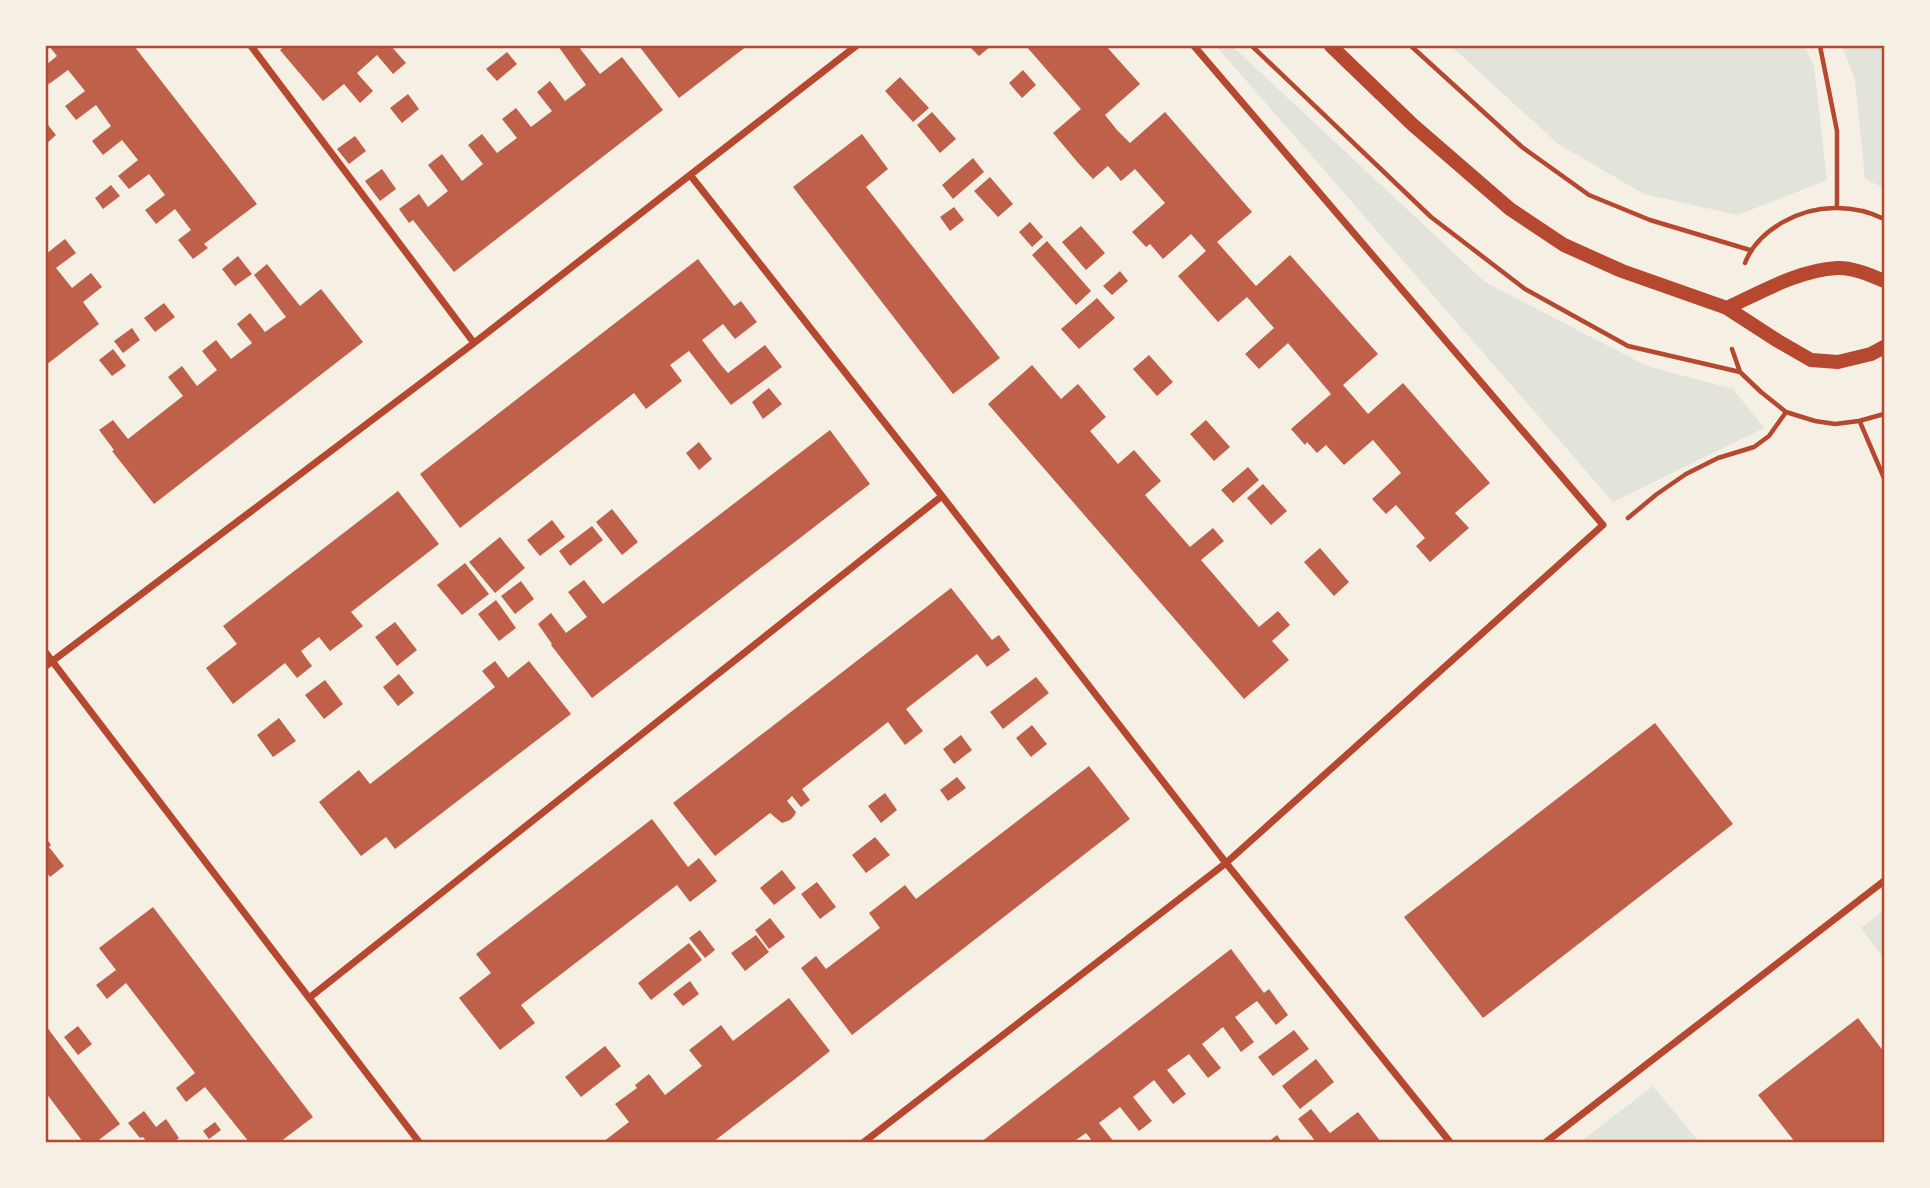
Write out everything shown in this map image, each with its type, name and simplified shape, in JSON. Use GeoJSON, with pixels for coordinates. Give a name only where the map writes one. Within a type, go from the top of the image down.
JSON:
{"type":"FeatureCollection","features":[{"type":"Feature","properties":{"kind":"main road"},"geometry":{"type":"LineString","coordinates":[[1331,46],[1413,125],[1510,209],[1564,245],[1727,308],[1811,360],[1839,362],[1871,354],[1885,347]]}},
{"type":"Feature","properties":{"kind":"main road"},"geometry":{"type":"LineString","coordinates":[[1727,308],[1802,275],[1838,268],[1885,281]]}},
{"type":"Feature","properties":{"kind":"street"},"geometry":{"type":"LineString","coordinates":[[251,46],[474,343]]}},
{"type":"Feature","properties":{"kind":"street"},"geometry":{"type":"LineString","coordinates":[[49,664],[474,343],[856,46]]}},
{"type":"Feature","properties":{"kind":"street"},"geometry":{"type":"LineString","coordinates":[[864,1143],[1226,863],[1603,525],[1194,46]]}},
{"type":"Feature","properties":{"kind":"street"},"geometry":{"type":"LineString","coordinates":[[691,176],[1226,863],[1450,1143]]}},
{"type":"Feature","properties":{"kind":"street"},"geometry":{"type":"LineString","coordinates":[[309,999],[942,496]]}},
{"type":"Feature","properties":{"kind":"street"},"geometry":{"type":"LineString","coordinates":[[46,653],[49,664],[419,1143]]}},
{"type":"Feature","properties":{"kind":"street"},"geometry":{"type":"LineString","coordinates":[[1546,1143],[1885,881]]}},
{"type":"Feature","properties":{"kind":"path"},"geometry":{"type":"LineString","coordinates":[[1252,46],[1431,217],[1525,289],[1628,346],[1740,372],[1786,412],[1835,424],[1885,414]]}},
{"type":"Feature","properties":{"kind":"path"},"geometry":{"type":"LineString","coordinates":[[1411,46],[1522,147],[1589,195],[1650,220],[1750,250],[1773,228],[1803,213],[1836,208],[1870,212],[1885,219]]}},
{"type":"Feature","properties":{"kind":"path"},"geometry":{"type":"LineString","coordinates":[[1820,46],[1837,131],[1836,208]]}},
{"type":"Feature","properties":{"kind":"path"},"geometry":{"type":"LineString","coordinates":[[1603,525],[1627,519],[1657,494],[1707,463],[1754,447],[1769,436],[1786,412]]}},
{"type":"Feature","properties":{"kind":"path"},"geometry":{"type":"LineString","coordinates":[[1859,421],[1885,478]]}},
{"type":"Feature","properties":{"kind":"shaded area"},"geometry":{"type":"Polygon","coordinates":[[[1216,46],[1232,46],[1485,282],[1647,366],[1733,389],[1764,428],[1613,502],[1216,46]]]}},
{"type":"Feature","properties":{"kind":"shaded area"},"geometry":{"type":"Polygon","coordinates":[[[1451,46],[1804,46],[1814,66],[1827,180],[1738,215],[1644,194],[1558,144],[1451,46]]]}},
{"type":"Feature","properties":{"kind":"shaded area"},"geometry":{"type":"Polygon","coordinates":[[[1842,46],[1884,46],[1884,188],[1865,179],[1855,80],[1842,46]]]}},
{"type":"Feature","properties":{"kind":"shaded area"},"geometry":{"type":"Polygon","coordinates":[[[1884,910],[1884,959],[1861,928],[1884,910]]]}},
{"type":"Feature","properties":{"kind":"shaded area"},"geometry":{"type":"Polygon","coordinates":[[[1653,1086],[1699,1142],[1580,1142],[1653,1086]]]}},
{"type":"Feature","properties":{"kind":"building"},"geometry":{"type":"Polygon","coordinates":[[[49,46],[134,46],[257,204],[204,244],[208,248],[193,259],[178,240],[191,230],[175,209],[156,224],[145,210],[165,195],[149,174],[129,189],[118,176],[138,160],[122,140],[103,155],[92,141],[111,126],[96,105],[76,120],[65,106],[85,91],[68,70],[49,84],[46,80],[46,65],[57,56],[49,46]]]}},
{"type":"Feature","properties":{"kind":"building"},"geometry":{"type":"Polygon","coordinates":[[[285,46],[391,46],[406,63],[393,74],[377,55],[357,73],[373,91],[360,103],[344,84],[323,101],[280,50],[285,46]]]}},
{"type":"Feature","properties":{"kind":"building"},"geometry":{"type":"Polygon","coordinates":[[[558,46],[578,46],[600,74],[622,57],[663,110],[454,272],[413,220],[409,223],[399,209],[419,194],[428,207],[448,191],[428,165],[442,154],[462,181],[483,164],[468,145],[482,134],[497,153],[517,138],[502,119],[516,108],[531,127],[552,111],[537,92],[550,81],[565,101],[586,85],[558,46]]]}},
{"type":"Feature","properties":{"kind":"building"},"geometry":{"type":"Polygon","coordinates":[[[639,46],[747,46],[679,98],[639,46]]]}},
{"type":"Feature","properties":{"kind":"building"},"geometry":{"type":"Polygon","coordinates":[[[969,46],[991,46],[979,56],[969,46]]]}},
{"type":"Feature","properties":{"kind":"building"},"geometry":{"type":"Polygon","coordinates":[[[1026,46],[1106,46],[1140,84],[1105,115],[1117,130],[1130,143],[1165,112],[1252,212],[1217,242],[1256,286],[1290,255],[1378,354],[1343,385],[1368,414],[1403,383],[1490,483],[1455,513],[1469,528],[1430,562],[1416,546],[1425,538],[1396,505],[1386,514],[1372,499],[1401,473],[1373,440],[1344,465],[1326,445],[1317,453],[1307,442],[1305,445],[1291,429],[1331,394],[1288,343],[1259,369],[1245,354],[1274,328],[1247,297],[1218,322],[1178,276],[1206,251],[1191,234],[1163,259],[1150,244],[1146,247],[1132,232],[1165,203],[1135,169],[1121,181],[1108,166],[1093,179],[1053,133],[1081,109],[1026,46]]]}},
{"type":"Feature","properties":{"kind":"building"},"geometry":{"type":"Polygon","coordinates":[[[507,52],[517,64],[497,81],[486,69],[507,52]]]}},
{"type":"Feature","properties":{"kind":"building"},"geometry":{"type":"Polygon","coordinates":[[[1023,70],[1036,85],[1022,98],[1009,83],[1023,70]]]}},
{"type":"Feature","properties":{"kind":"building"},"geometry":{"type":"Polygon","coordinates":[[[900,77],[929,108],[913,122],[885,91],[900,77]]]}},
{"type":"Feature","properties":{"kind":"building"},"geometry":{"type":"Polygon","coordinates":[[[408,94],[419,109],[402,123],[390,108],[408,94]]]}},
{"type":"Feature","properties":{"kind":"building"},"geometry":{"type":"Polygon","coordinates":[[[932,112],[956,139],[940,153],[917,125],[932,112]]]}},
{"type":"Feature","properties":{"kind":"building"},"geometry":{"type":"Polygon","coordinates":[[[48,125],[56,135],[46,144],[46,127],[48,125]]]}},
{"type":"Feature","properties":{"kind":"building"},"geometry":{"type":"Polygon","coordinates":[[[862,134],[888,169],[866,187],[1000,358],[953,394],[793,187],[862,134]]]}},
{"type":"Feature","properties":{"kind":"building"},"geometry":{"type":"Polygon","coordinates":[[[355,136],[366,151],[349,164],[337,149],[355,136]]]}},
{"type":"Feature","properties":{"kind":"building"},"geometry":{"type":"Polygon","coordinates":[[[973,158],[984,172],[953,199],[942,185],[973,158]]]}},
{"type":"Feature","properties":{"kind":"building"},"geometry":{"type":"Polygon","coordinates":[[[382,169],[396,189],[380,201],[365,181],[382,169]]]}},
{"type":"Feature","properties":{"kind":"building"},"geometry":{"type":"Polygon","coordinates":[[[990,177],[1013,204],[998,217],[974,191],[990,177]]]}},
{"type":"Feature","properties":{"kind":"building"},"geometry":{"type":"Polygon","coordinates":[[[111,185],[120,196],[103,209],[95,198],[111,185]]]}},
{"type":"Feature","properties":{"kind":"building"},"geometry":{"type":"Polygon","coordinates":[[[954,207],[964,220],[950,231],[940,217],[954,207]]]}},
{"type":"Feature","properties":{"kind":"building"},"geometry":{"type":"Polygon","coordinates":[[[1030,222],[1043,237],[1032,247],[1019,232],[1030,222]]]}},
{"type":"Feature","properties":{"kind":"building"},"geometry":{"type":"Polygon","coordinates":[[[1081,226],[1105,253],[1086,270],[1062,242],[1081,226]]]}},
{"type":"Feature","properties":{"kind":"building"},"geometry":{"type":"Polygon","coordinates":[[[65,239],[76,253],[56,268],[72,288],[91,273],[102,287],[83,302],[99,324],[46,365],[46,254],[65,239]]]}},
{"type":"Feature","properties":{"kind":"building"},"geometry":{"type":"Polygon","coordinates":[[[1047,241],[1091,291],[1076,305],[1032,255],[1047,241]]]}},
{"type":"Feature","properties":{"kind":"building"},"geometry":{"type":"Polygon","coordinates":[[[238,256],[252,274],[235,286],[222,269],[238,256]]]}},
{"type":"Feature","properties":{"kind":"building"},"geometry":{"type":"Polygon","coordinates":[[[698,259],[734,306],[741,301],[757,322],[735,339],[723,324],[702,340],[721,365],[728,373],[765,345],[782,367],[731,405],[689,351],[670,365],[682,381],[646,409],[634,393],[460,528],[420,474],[698,259]]]}},
{"type":"Feature","properties":{"kind":"building"},"geometry":{"type":"Polygon","coordinates":[[[267,264],[300,306],[321,289],[363,342],[154,504],[99,430],[113,420],[128,439],[183,396],[168,377],[182,366],[197,386],[217,370],[202,351],[216,340],[231,359],[252,343],[237,324],[250,313],[265,332],[286,317],[254,275],[267,264]]]}},
{"type":"Feature","properties":{"kind":"building"},"geometry":{"type":"Polygon","coordinates":[[[1120,271],[1128,281],[1112,295],[1103,286],[1120,271]]]}},
{"type":"Feature","properties":{"kind":"building"},"geometry":{"type":"Polygon","coordinates":[[[1097,298],[1115,318],[1079,349],[1061,329],[1097,298]]]}},
{"type":"Feature","properties":{"kind":"building"},"geometry":{"type":"Polygon","coordinates":[[[164,303],[175,317],[155,332],[144,318],[164,303]]]}},
{"type":"Feature","properties":{"kind":"building"},"geometry":{"type":"Polygon","coordinates":[[[132,328],[140,340],[123,353],[114,341],[132,328]]]}},
{"type":"Feature","properties":{"kind":"building"},"geometry":{"type":"Polygon","coordinates":[[[113,349],[126,366],[112,376],[99,360],[113,349]]]}},
{"type":"Feature","properties":{"kind":"building"},"geometry":{"type":"Polygon","coordinates":[[[1149,355],[1173,382],[1157,396],[1133,369],[1149,355]]]}},
{"type":"Feature","properties":{"kind":"building"},"geometry":{"type":"Polygon","coordinates":[[[1032,365],[1061,399],[1078,384],[1106,417],[1090,431],[1118,464],[1134,450],[1161,481],[1145,495],[1190,547],[1213,528],[1224,541],[1201,560],[1259,627],[1278,611],[1290,625],[1272,641],[1289,660],[1244,699],[988,404],[1032,365]]]}},
{"type":"Feature","properties":{"kind":"building"},"geometry":{"type":"Polygon","coordinates":[[[769,388],[782,404],[763,419],[752,402],[769,388]]]}},
{"type":"Feature","properties":{"kind":"building"},"geometry":{"type":"Polygon","coordinates":[[[1206,420],[1230,447],[1214,461],[1190,434],[1206,420]]]}},
{"type":"Feature","properties":{"kind":"building"},"geometry":{"type":"Polygon","coordinates":[[[830,430],[870,484],[592,698],[538,624],[551,613],[566,633],[587,617],[568,592],[584,580],[603,604],[830,430]]]}},
{"type":"Feature","properties":{"kind":"building"},"geometry":{"type":"Polygon","coordinates":[[[699,442],[712,459],[699,470],[686,453],[699,442]]]}},
{"type":"Feature","properties":{"kind":"building"},"geometry":{"type":"Polygon","coordinates":[[[1248,467],[1259,480],[1233,503],[1221,490],[1248,467]]]}},
{"type":"Feature","properties":{"kind":"building"},"geometry":{"type":"Polygon","coordinates":[[[1263,484],[1287,511],[1271,525],[1247,498],[1263,484]]]}},
{"type":"Feature","properties":{"kind":"building"},"geometry":{"type":"Polygon","coordinates":[[[398,491],[439,544],[351,612],[363,626],[330,651],[319,637],[301,651],[312,666],[297,678],[285,663],[233,704],[206,668],[237,644],[223,626],[398,491]]]}},
{"type":"Feature","properties":{"kind":"building"},"geometry":{"type":"Polygon","coordinates":[[[612,509],[638,542],[622,555],[596,522],[612,509]]]}},
{"type":"Feature","properties":{"kind":"building"},"geometry":{"type":"Polygon","coordinates":[[[552,520],[565,537],[540,556],[527,540],[552,520]]]}},
{"type":"Feature","properties":{"kind":"building"},"geometry":{"type":"Polygon","coordinates":[[[592,526],[603,540],[570,566],[559,551],[592,526]]]}},
{"type":"Feature","properties":{"kind":"building"},"geometry":{"type":"Polygon","coordinates":[[[500,537],[525,568],[495,593],[469,562],[500,537]]]}},
{"type":"Feature","properties":{"kind":"building"},"geometry":{"type":"Polygon","coordinates":[[[1320,548],[1349,582],[1334,596],[1304,562],[1320,548]]]}},
{"type":"Feature","properties":{"kind":"building"},"geometry":{"type":"Polygon","coordinates":[[[465,563],[489,594],[462,615],[437,585],[465,563]]]}},
{"type":"Feature","properties":{"kind":"building"},"geometry":{"type":"Polygon","coordinates":[[[521,581],[534,599],[515,614],[501,596],[521,581]]]}},
{"type":"Feature","properties":{"kind":"building"},"geometry":{"type":"Polygon","coordinates":[[[951,588],[992,640],[999,635],[1010,650],[987,667],[977,654],[906,709],[923,731],[905,745],[888,722],[802,789],[810,800],[801,807],[792,796],[787,801],[796,812],[790,820],[782,823],[770,813],[715,856],[673,803],[951,588]]]}},
{"type":"Feature","properties":{"kind":"building"},"geometry":{"type":"Polygon","coordinates":[[[496,600],[516,628],[499,641],[478,614],[496,600]]]}},
{"type":"Feature","properties":{"kind":"building"},"geometry":{"type":"Polygon","coordinates":[[[395,622],[417,650],[397,666],[375,637],[395,622]]]}},
{"type":"Feature","properties":{"kind":"building"},"geometry":{"type":"Polygon","coordinates":[[[495,661],[508,678],[529,661],[571,714],[395,849],[386,837],[361,856],[319,802],[359,770],[370,784],[495,687],[482,671],[495,661]]]}},
{"type":"Feature","properties":{"kind":"building"},"geometry":{"type":"Polygon","coordinates":[[[399,674],[414,693],[398,706],[383,687],[399,674]]]}},
{"type":"Feature","properties":{"kind":"building"},"geometry":{"type":"Polygon","coordinates":[[[1036,677],[1049,693],[1003,729],[990,712],[1036,677]]]}},
{"type":"Feature","properties":{"kind":"building"},"geometry":{"type":"Polygon","coordinates":[[[325,680],[343,704],[324,719],[305,695],[325,680]]]}},
{"type":"Feature","properties":{"kind":"building"},"geometry":{"type":"Polygon","coordinates":[[[279,718],[296,741],[273,757],[257,735],[279,718]]]}},
{"type":"Feature","properties":{"kind":"building"},"geometry":{"type":"Polygon","coordinates":[[[1655,723],[1733,824],[1483,1018],[1404,917],[1655,723]]]}},
{"type":"Feature","properties":{"kind":"building"},"geometry":{"type":"Polygon","coordinates":[[[1032,725],[1047,744],[1031,757],[1016,738],[1032,725]]]}},
{"type":"Feature","properties":{"kind":"building"},"geometry":{"type":"Polygon","coordinates":[[[961,735],[972,750],[954,764],[943,749],[961,735]]]}},
{"type":"Feature","properties":{"kind":"building"},"geometry":{"type":"Polygon","coordinates":[[[1089,766],[1130,819],[852,1035],[801,968],[816,956],[826,969],[880,928],[869,913],[905,885],[916,899],[1089,766]]]}},
{"type":"Feature","properties":{"kind":"building"},"geometry":{"type":"Polygon","coordinates":[[[957,777],[966,788],[948,801],[940,790],[957,777]]]}},
{"type":"Feature","properties":{"kind":"building"},"geometry":{"type":"Polygon","coordinates":[[[885,793],[897,810],[881,823],[868,806],[885,793]]]}},
{"type":"Feature","properties":{"kind":"building"},"geometry":{"type":"Polygon","coordinates":[[[652,819],[688,867],[699,858],[717,881],[690,902],[677,885],[521,1005],[535,1023],[500,1050],[459,998],[491,973],[476,954],[652,819]]]}},
{"type":"Feature","properties":{"kind":"building"},"geometry":{"type":"Polygon","coordinates":[[[875,837],[890,855],[866,873],[852,855],[875,837]]]}},
{"type":"Feature","properties":{"kind":"building"},"geometry":{"type":"Polygon","coordinates":[[[46,838],[51,845],[49,847],[64,866],[50,877],[46,871],[46,838]]]}},
{"type":"Feature","properties":{"kind":"building"},"geometry":{"type":"Polygon","coordinates":[[[782,870],[796,888],[774,905],[760,888],[782,870]]]}},
{"type":"Feature","properties":{"kind":"building"},"geometry":{"type":"Polygon","coordinates":[[[817,882],[836,907],[820,919],[801,894],[817,882]]]}},
{"type":"Feature","properties":{"kind":"building"},"geometry":{"type":"Polygon","coordinates":[[[153,907],[313,1117],[280,1142],[249,1142],[205,1087],[186,1102],[176,1088],[195,1073],[126,983],[107,999],[96,985],[116,970],[99,948],[153,907]]]}},
{"type":"Feature","properties":{"kind":"building"},"geometry":{"type":"Polygon","coordinates":[[[770,918],[785,937],[769,949],[755,930],[770,918]]]}},
{"type":"Feature","properties":{"kind":"building"},"geometry":{"type":"Polygon","coordinates":[[[700,930],[715,950],[705,958],[689,938],[700,930]]]}},
{"type":"Feature","properties":{"kind":"building"},"geometry":{"type":"Polygon","coordinates":[[[756,935],[769,952],[745,971],[731,953],[756,935]]]}},
{"type":"Feature","properties":{"kind":"building"},"geometry":{"type":"Polygon","coordinates":[[[689,943],[702,960],[651,1000],[638,983],[689,943]]]}},
{"type":"Feature","properties":{"kind":"building"},"geometry":{"type":"Polygon","coordinates":[[[1231,949],[1264,993],[1269,989],[1288,1015],[1276,1025],[1257,1001],[1235,1017],[1254,1042],[1241,1052],[1223,1027],[1202,1044],[1221,1068],[1208,1078],[1189,1054],[1167,1070],[1186,1094],[1173,1104],[1154,1080],[1133,1097],[1152,1121],[1139,1131],[1120,1107],[1099,1123],[1114,1142],[1093,1142],[1086,1133],[1073,1142],[981,1142],[1231,949]]]}},
{"type":"Feature","properties":{"kind":"building"},"geometry":{"type":"Polygon","coordinates":[[[690,981],[699,994],[683,1006],[673,994],[690,981]]]}},
{"type":"Feature","properties":{"kind":"building"},"geometry":{"type":"Polygon","coordinates":[[[789,998],[830,1051],[795,1079],[713,1142],[603,1142],[629,1122],[615,1104],[637,1088],[635,1085],[649,1074],[665,1095],[702,1066],[689,1050],[721,1025],[733,1041],[789,998]]]}},
{"type":"Feature","properties":{"kind":"building"},"geometry":{"type":"Polygon","coordinates":[[[1858,1018],[1884,1052],[1884,1142],[1795,1142],[1758,1095],[1858,1018]]]}},
{"type":"Feature","properties":{"kind":"building"},"geometry":{"type":"Polygon","coordinates":[[[46,1026],[120,1124],[96,1142],[83,1142],[46,1093],[46,1026]]]}},
{"type":"Feature","properties":{"kind":"building"},"geometry":{"type":"Polygon","coordinates":[[[78,1026],[92,1044],[78,1055],[64,1037],[78,1026]]]}},
{"type":"Feature","properties":{"kind":"building"},"geometry":{"type":"Polygon","coordinates":[[[1294,1030],[1309,1049],[1273,1076],[1258,1057],[1294,1030]]]}},
{"type":"Feature","properties":{"kind":"building"},"geometry":{"type":"Polygon","coordinates":[[[605,1046],[621,1066],[581,1097],[565,1077],[605,1046]]]}},
{"type":"Feature","properties":{"kind":"building"},"geometry":{"type":"Polygon","coordinates":[[[1316,1059],[1334,1082],[1300,1109],[1282,1086],[1316,1059]]]}},
{"type":"Feature","properties":{"kind":"building"},"geometry":{"type":"Polygon","coordinates":[[[1311,1109],[1330,1133],[1358,1112],[1381,1142],[1316,1142],[1298,1119],[1311,1109]]]}},
{"type":"Feature","properties":{"kind":"building"},"geometry":{"type":"Polygon","coordinates":[[[144,1111],[156,1127],[166,1119],[179,1138],[174,1142],[147,1142],[143,1137],[140,1138],[128,1123],[144,1111]]]}},
{"type":"Feature","properties":{"kind":"building"},"geometry":{"type":"Polygon","coordinates":[[[215,1122],[221,1130],[209,1139],[203,1131],[215,1122]]]}},
{"type":"Feature","properties":{"kind":"building"},"geometry":{"type":"Polygon","coordinates":[[[1277,1135],[1282,1142],[1268,1142],[1277,1135]]]}}]}
